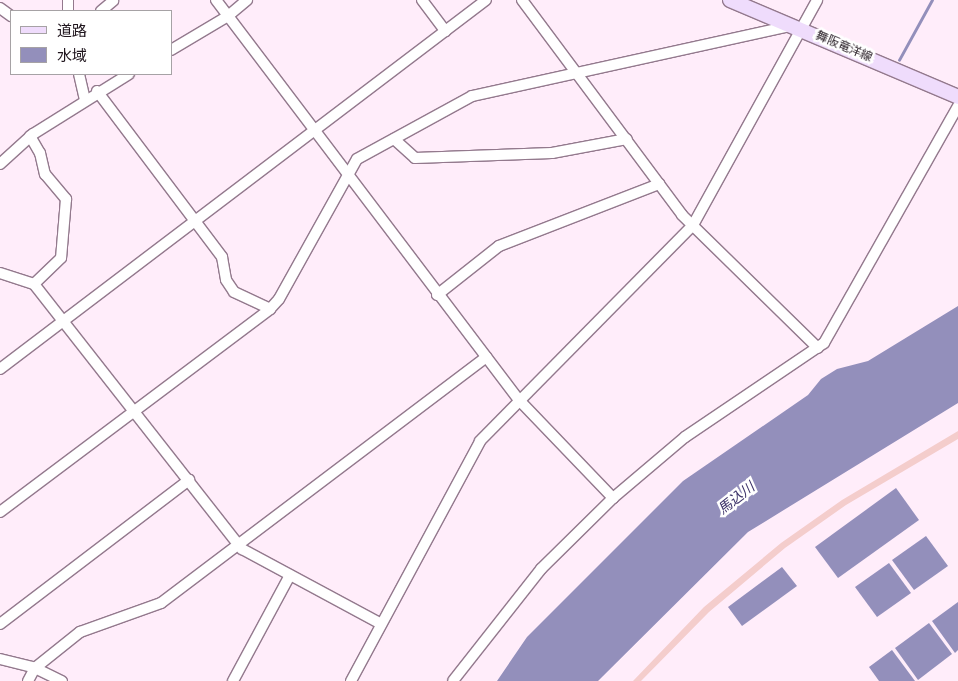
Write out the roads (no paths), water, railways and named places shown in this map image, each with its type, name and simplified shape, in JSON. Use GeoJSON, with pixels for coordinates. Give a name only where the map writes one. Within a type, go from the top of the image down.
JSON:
{"type":"FeatureCollection","features":[{"type":"Feature","properties":{"kind":"main road","name":"舞阪竜洋線"},"geometry":{"type":"LineString","coordinates":[[730,0],[958,97]]}},
{"type":"Feature","properties":{"kind":"street"},"geometry":{"type":"LineString","coordinates":[[216,0],[437,295],[519,400],[613,498]]}},
{"type":"Feature","properties":{"kind":"street"},"geometry":{"type":"LineString","coordinates":[[172,49],[228,16],[246,0]]}},
{"type":"Feature","properties":{"kind":"street"},"geometry":{"type":"LineString","coordinates":[[422,0],[445,31]]}},
{"type":"Feature","properties":{"kind":"street"},"geometry":{"type":"LineString","coordinates":[[522,0],[659,184],[693,225],[818,348]]}},
{"type":"Feature","properties":{"kind":"street"},"geometry":{"type":"LineString","coordinates":[[351,681],[480,441],[693,225],[797,27],[817,0]]}},
{"type":"Feature","properties":{"kind":"street"},"geometry":{"type":"LineString","coordinates":[[102,10],[112,1]]}},
{"type":"Feature","properties":{"kind":"street"},"geometry":{"type":"LineString","coordinates":[[0,369],[196,222],[480,2]]}},
{"type":"Feature","properties":{"kind":"street"},"geometry":{"type":"LineString","coordinates":[[0,512],[270,309],[279,299],[357,159],[472,96],[797,27]]}},
{"type":"Feature","properties":{"kind":"street"},"geometry":{"type":"LineString","coordinates":[[79,75],[85,99]]}},
{"type":"Feature","properties":{"kind":"street"},"geometry":{"type":"LineString","coordinates":[[0,164],[30,136],[97,91],[126,75]]}},
{"type":"Feature","properties":{"kind":"street"},"geometry":{"type":"LineString","coordinates":[[97,91],[222,258],[226,280],[234,292],[270,309]]}},
{"type":"Feature","properties":{"kind":"street"},"geometry":{"type":"LineString","coordinates":[[453,681],[541,568],[613,498],[685,437],[824,343],[958,106]]}},
{"type":"Feature","properties":{"kind":"street"},"geometry":{"type":"LineString","coordinates":[[30,136],[40,153],[45,174],[66,199],[61,258],[34,284]]}},
{"type":"Feature","properties":{"kind":"street"},"geometry":{"type":"LineString","coordinates":[[394,139],[415,158],[552,153],[627,139]]}},
{"type":"Feature","properties":{"kind":"street"},"geometry":{"type":"LineString","coordinates":[[437,295],[499,246],[659,184]]}},
{"type":"Feature","properties":{"kind":"street"},"geometry":{"type":"LineString","coordinates":[[0,272],[34,284],[66,320],[242,549],[382,624]]}},
{"type":"Feature","properties":{"kind":"street"},"geometry":{"type":"LineString","coordinates":[[28,681],[35,668],[80,632],[161,603],[486,357]]}},
{"type":"Feature","properties":{"kind":"street"},"geometry":{"type":"LineString","coordinates":[[0,624],[189,480]]}},
{"type":"Feature","properties":{"kind":"street"},"geometry":{"type":"LineString","coordinates":[[233,681],[290,575]]}},
{"type":"Feature","properties":{"kind":"street"},"geometry":{"type":"LineString","coordinates":[[0,659],[35,668],[62,681]]}},
{"type":"Feature","properties":{"kind":"water","name":"馬込川"},"geometry":{"type":"Polygon","coordinates":[[[958,306],[958,403],[748,532],[598,681],[497,681],[527,637],[683,481],[808,395],[821,379],[837,369],[868,361],[958,306]]]}},
{"type":"Feature","properties":{"kind":"water"},"geometry":{"type":"Polygon","coordinates":[[[896,488],[919,520],[838,578],[815,547],[896,488]]]}},
{"type":"Feature","properties":{"kind":"water"},"geometry":{"type":"Polygon","coordinates":[[[926,536],[948,566],[914,590],[892,560],[926,536]]]}},
{"type":"Feature","properties":{"kind":"water"},"geometry":{"type":"Polygon","coordinates":[[[889,563],[911,593],[877,617],[855,587],[889,563]]]}},
{"type":"Feature","properties":{"kind":"water"},"geometry":{"type":"Polygon","coordinates":[[[782,567],[797,586],[742,626],[728,607],[782,567]]]}},
{"type":"Feature","properties":{"kind":"water"},"geometry":{"type":"Polygon","coordinates":[[[958,602],[958,650],[955,653],[932,621],[958,602]]]}},
{"type":"Feature","properties":{"kind":"water"},"geometry":{"type":"Polygon","coordinates":[[[929,623],[952,654],[918,680],[895,648],[929,623]]]}},
{"type":"Feature","properties":{"kind":"water"},"geometry":{"type":"Polygon","coordinates":[[[892,650],[915,681],[879,681],[869,667],[892,650]]]}},
{"type":"Feature","properties":{"kind":"waterway"},"geometry":{"type":"LineString","coordinates":[[899,60],[932,0]]}}]}
